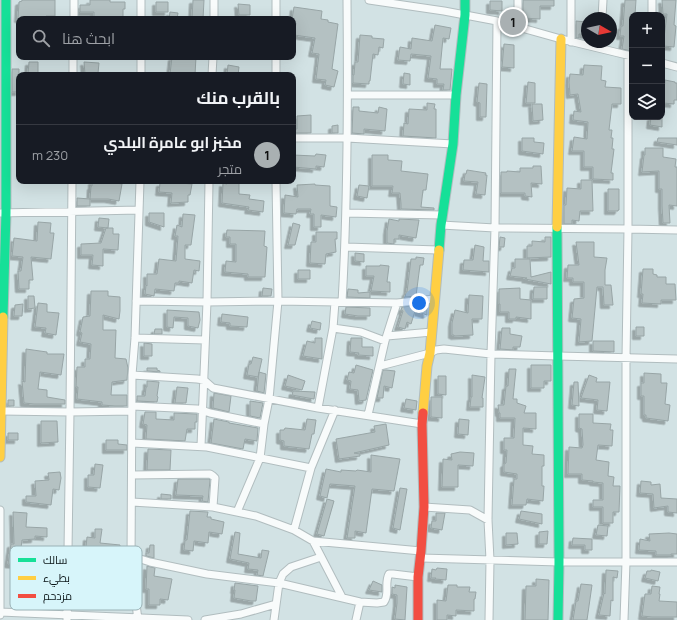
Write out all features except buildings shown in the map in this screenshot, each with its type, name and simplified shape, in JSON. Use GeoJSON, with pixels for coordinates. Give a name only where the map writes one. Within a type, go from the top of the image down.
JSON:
{"type":"FeatureCollection","features":[{"type":"Feature","properties":{"kind":"street"},"geometry":{"type":"LineString","coordinates":[[74,0],[74,16]]}},
{"type":"Feature","properties":{"kind":"street"},"geometry":{"type":"LineString","coordinates":[[141,16],[142,0]]}},
{"type":"Feature","properties":{"kind":"street"},"geometry":{"type":"LineString","coordinates":[[214,0],[214,16]]}},
{"type":"Feature","properties":{"kind":"street"},"geometry":{"type":"LineString","coordinates":[[276,0],[276,16]]}},
{"type":"Feature","properties":{"kind":"street"},"geometry":{"type":"LineString","coordinates":[[318,408],[339,302],[346,247],[348,95],[347,0]]}},
{"type":"Feature","properties":{"kind":"street"},"geometry":{"type":"LineString","coordinates":[[369,0],[411,3],[497,21],[571,42],[581,43]]}},
{"type":"Feature","properties":{"kind":"street"},"geometry":{"type":"LineString","coordinates":[[418,620],[418,577],[424,507],[422,424],[427,366],[432,332],[438,250],[452,144],[465,15],[465,0]]}},
{"type":"Feature","properties":{"kind":"street"},"geometry":{"type":"LineString","coordinates":[[518,0],[518,27]]}},
{"type":"Feature","properties":{"kind":"street"},"geometry":{"type":"LineString","coordinates":[[571,0],[571,42]]}},
{"type":"Feature","properties":{"kind":"street"},"geometry":{"type":"LineString","coordinates":[[602,12],[603,0]]}},
{"type":"Feature","properties":{"kind":"street"},"geometry":{"type":"LineString","coordinates":[[652,0],[652,12]]}},
{"type":"Feature","properties":{"kind":"street"},"geometry":{"type":"LineString","coordinates":[[0,457],[4,6]]}},
{"type":"Feature","properties":{"kind":"street"},"geometry":{"type":"LineString","coordinates":[[489,620],[490,560],[488,520],[495,228],[497,21]]}},
{"type":"Feature","properties":{"kind":"street"},"geometry":{"type":"LineString","coordinates":[[558,620],[557,229],[561,39]]}},
{"type":"Feature","properties":{"kind":"street"},"geometry":{"type":"LineString","coordinates":[[610,48],[629,56]]}},
{"type":"Feature","properties":{"kind":"street"},"geometry":{"type":"LineString","coordinates":[[73,72],[74,60]]}},
{"type":"Feature","properties":{"kind":"street"},"geometry":{"type":"LineString","coordinates":[[141,60],[141,72]]}},
{"type":"Feature","properties":{"kind":"street"},"geometry":{"type":"LineString","coordinates":[[212,72],[213,60]]}},
{"type":"Feature","properties":{"kind":"street"},"geometry":{"type":"LineString","coordinates":[[276,60],[276,72]]}},
{"type":"Feature","properties":{"kind":"street"},"geometry":{"type":"LineString","coordinates":[[665,64],[677,67]]}},
{"type":"Feature","properties":{"kind":"street"},"geometry":{"type":"LineString","coordinates":[[624,620],[626,562],[626,358],[630,84]]}},
{"type":"Feature","properties":{"kind":"street"},"geometry":{"type":"LineString","coordinates":[[348,95],[456,95]]}},
{"type":"Feature","properties":{"kind":"street"},"geometry":{"type":"LineString","coordinates":[[296,138],[347,138],[452,144]]}},
{"type":"Feature","properties":{"kind":"street"},"geometry":{"type":"LineString","coordinates":[[68,546],[72,184]]}},
{"type":"Feature","properties":{"kind":"street"},"geometry":{"type":"LineString","coordinates":[[132,546],[132,375],[135,338],[140,184]]}},
{"type":"Feature","properties":{"kind":"street"},"geometry":{"type":"LineString","coordinates":[[201,446],[207,302],[209,184]]}},
{"type":"Feature","properties":{"kind":"street"},"geometry":{"type":"LineString","coordinates":[[237,512],[260,458],[269,399],[278,301],[276,184]]}},
{"type":"Feature","properties":{"kind":"street"},"geometry":{"type":"LineString","coordinates":[[3,213],[139,210]]}},
{"type":"Feature","properties":{"kind":"street"},"geometry":{"type":"LineString","coordinates":[[346,213],[442,215]]}},
{"type":"Feature","properties":{"kind":"street"},"geometry":{"type":"LineString","coordinates":[[441,225],[495,228],[677,230]]}},
{"type":"Feature","properties":{"kind":"street"},"geometry":{"type":"LineString","coordinates":[[346,247],[438,250]]}},
{"type":"Feature","properties":{"kind":"street"},"geometry":{"type":"LineString","coordinates":[[136,300],[397,303],[434,299]]}},
{"type":"Feature","properties":{"kind":"street"},"geometry":{"type":"LineString","coordinates":[[368,415],[386,338],[397,303]]}},
{"type":"Feature","properties":{"kind":"street"},"geometry":{"type":"LineString","coordinates":[[334,328],[386,338],[432,332]]}},
{"type":"Feature","properties":{"kind":"street"},"geometry":{"type":"LineString","coordinates":[[135,338],[205,340]]}},
{"type":"Feature","properties":{"kind":"street"},"geometry":{"type":"LineString","coordinates":[[380,366],[444,349],[491,354],[677,359]]}},
{"type":"Feature","properties":{"kind":"street"},"geometry":{"type":"LineString","coordinates":[[132,375],[204,380],[213,388],[318,408],[422,424]]}},
{"type":"Feature","properties":{"kind":"street"},"geometry":{"type":"LineString","coordinates":[[1,411],[70,412],[193,408],[210,414],[264,424]]}},
{"type":"Feature","properties":{"kind":"street"},"geometry":{"type":"LineString","coordinates":[[294,530],[311,468],[335,410]]}},
{"type":"Feature","properties":{"kind":"street"},"geometry":{"type":"LineString","coordinates":[[132,444],[201,446],[311,468]]}},
{"type":"Feature","properties":{"kind":"street"},"geometry":{"type":"LineString","coordinates":[[132,476],[210,474],[215,478],[213,507]]}},
{"type":"Feature","properties":{"kind":"street"},"geometry":{"type":"LineString","coordinates":[[132,502],[213,507],[256,516],[294,530],[313,541],[421,555],[490,560],[559,562],[677,562]]}},
{"type":"Feature","properties":{"kind":"street"},"geometry":{"type":"LineString","coordinates":[[424,507],[470,510],[488,520]]}},
{"type":"Feature","properties":{"kind":"street"},"geometry":{"type":"LineString","coordinates":[[0,510],[0,616]]}},
{"type":"Feature","properties":{"kind":"street"},"geometry":{"type":"LineString","coordinates":[[313,541],[342,597]]}},
{"type":"Feature","properties":{"kind":"street"},"geometry":{"type":"LineString","coordinates":[[274,620],[279,582],[283,574],[291,567],[321,557]]}},
{"type":"Feature","properties":{"kind":"street"},"geometry":{"type":"LineString","coordinates":[[142,559],[207,574],[279,582],[360,602],[384,602],[387,598],[387,578],[389,574],[418,577]]}},
{"type":"Feature","properties":{"kind":"street"},"geometry":{"type":"LineString","coordinates":[[356,620],[360,602]]}},
{"type":"Feature","properties":{"kind":"street"},"geometry":{"type":"LineString","coordinates":[[205,620],[240,614],[276,604]]}},
{"type":"Feature","properties":{"kind":"street"},"geometry":{"type":"LineString","coordinates":[[0,612],[67,618],[188,620]]}},
{"type":"Feature","properties":{"kind":"traffic: fast"},"geometry":{"type":"LineString","coordinates":[[3,317],[6,213],[6,0]]}},
{"type":"Feature","properties":{"kind":"traffic: fast"},"geometry":{"type":"LineString","coordinates":[[439,250],[441,225],[453,144],[456,95],[465,15],[465,0]]}},
{"type":"Feature","properties":{"kind":"traffic: fast"},"geometry":{"type":"LineString","coordinates":[[557,227],[558,620]]}},
{"type":"Feature","properties":{"kind":"traffic: slow"},"geometry":{"type":"LineString","coordinates":[[557,227],[561,39]]}},
{"type":"Feature","properties":{"kind":"traffic: slow"},"geometry":{"type":"LineString","coordinates":[[423,413],[439,250]]}},
{"type":"Feature","properties":{"kind":"traffic: slow"},"geometry":{"type":"LineString","coordinates":[[0,457],[3,317]]}},
{"type":"Feature","properties":{"kind":"traffic: jam"},"geometry":{"type":"LineString","coordinates":[[418,620],[418,577],[424,507],[423,413]]}},
{"type":"Feature","properties":{"kind":"place","name":"مخبز ابو عامرة البلدي"},"geometry":{"type":"Point","coordinates":[513,22]}}]}
